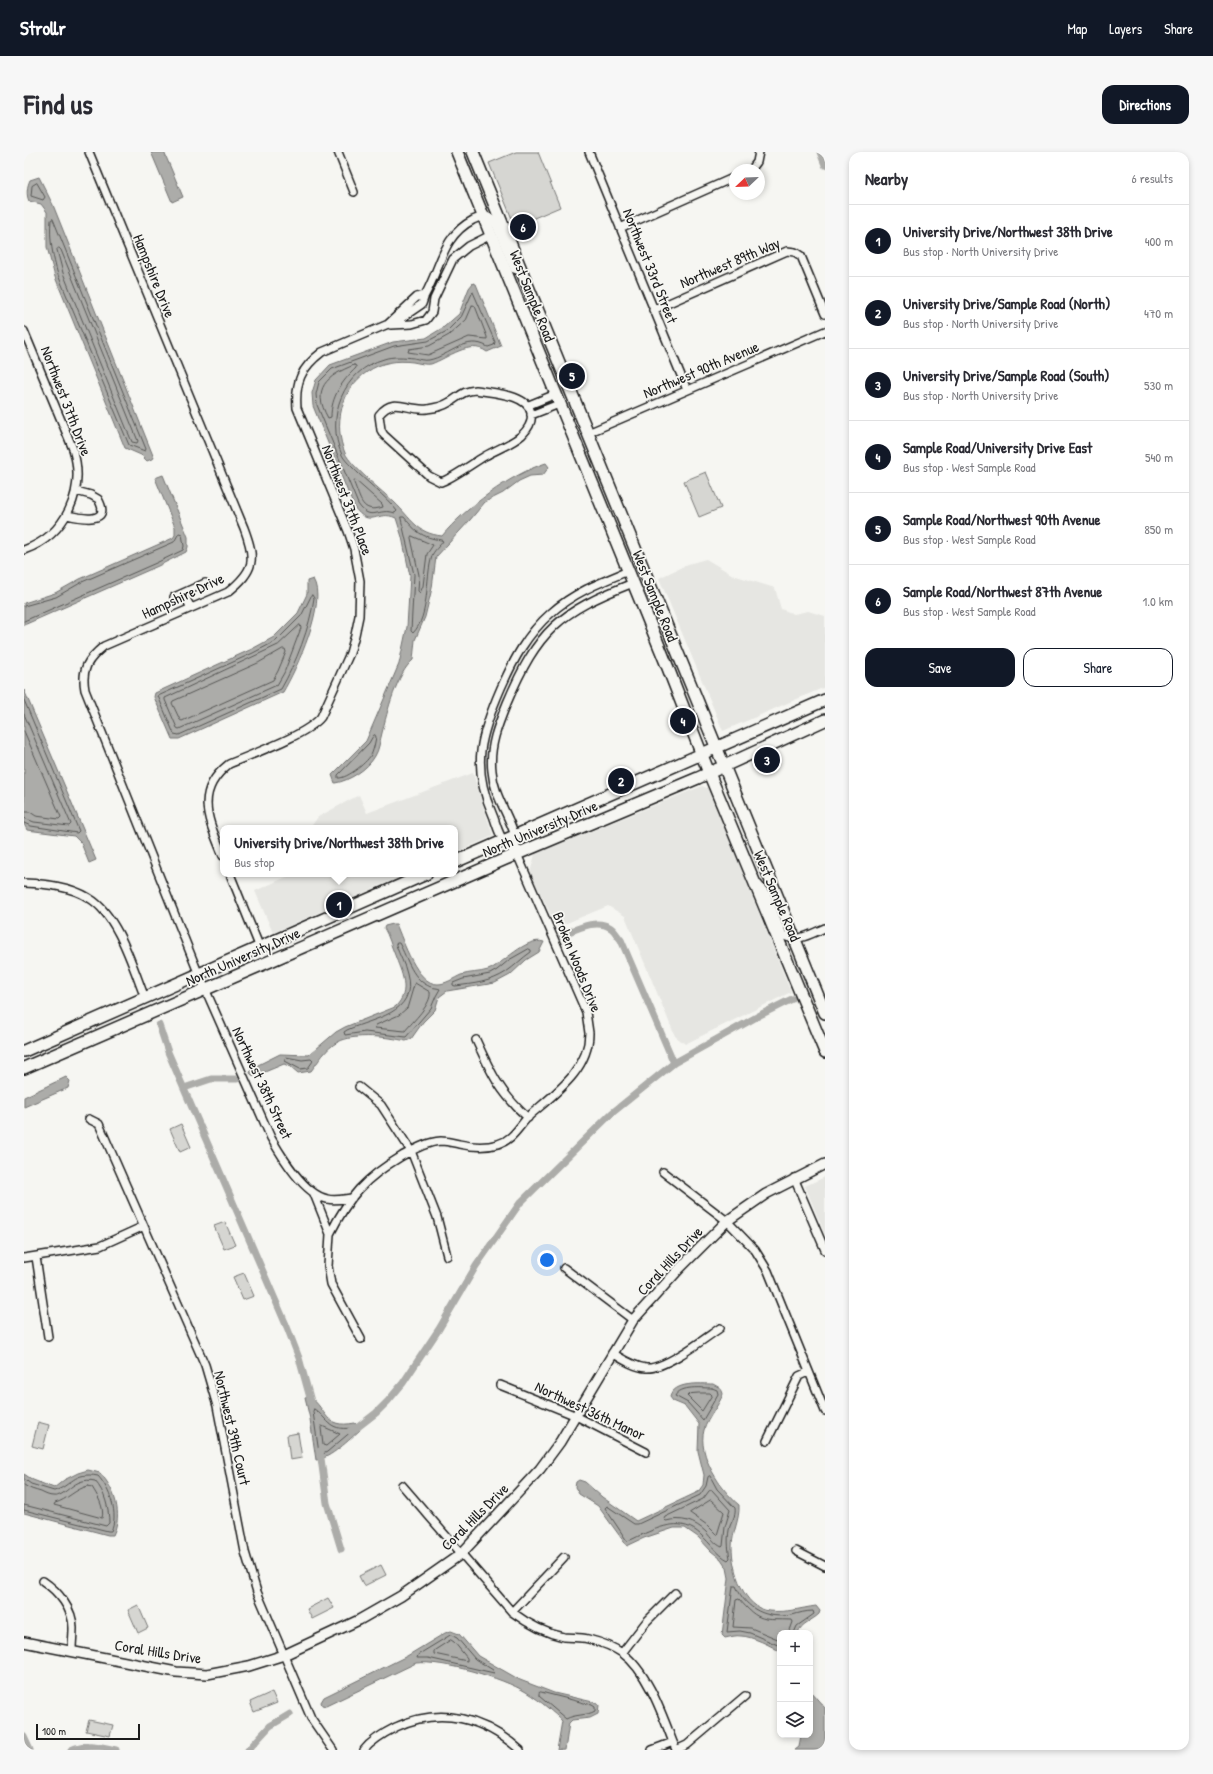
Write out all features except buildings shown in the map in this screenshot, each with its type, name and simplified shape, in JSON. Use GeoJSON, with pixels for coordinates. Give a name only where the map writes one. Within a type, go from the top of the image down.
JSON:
{"type":"FeatureCollection","features":[{"type":"Feature","properties":{"kind":"main road","name":"West Sample Road"},"geometry":{"type":"LineString","coordinates":[[457,152],[633,582],[709,773],[825,1052]]}},
{"type":"Feature","properties":{"kind":"main road","name":"West Sample Road"},"geometry":{"type":"LineString","coordinates":[[474,152],[825,1013]]}},
{"type":"Feature","properties":{"kind":"main road"},"geometry":{"type":"LineString","coordinates":[[538,351],[552,367],[576,426],[581,432],[588,433]]}},
{"type":"Feature","properties":{"kind":"main road"},"geometry":{"type":"LineString","coordinates":[[580,454],[589,457],[612,510],[626,526]]}},
{"type":"Feature","properties":{"kind":"main road","name":"North University Drive"},"geometry":{"type":"LineString","coordinates":[[458,861],[825,700]]}},
{"type":"Feature","properties":{"kind":"main road","name":"North University Drive"},"geometry":{"type":"LineString","coordinates":[[24,1068],[517,854],[709,773],[825,720]]}},
{"type":"Feature","properties":{"kind":"main road","name":"North University Drive"},"geometry":{"type":"LineString","coordinates":[[24,1051],[419,877]]}},
{"type":"Feature","properties":{"kind":"main road"},"geometry":{"type":"LineString","coordinates":[[388,891],[395,908]]}},
{"type":"Feature","properties":{"kind":"main road"},"geometry":{"type":"LineString","coordinates":[[371,898],[379,915]]}},
{"type":"Feature","properties":{"kind":"main road"},"geometry":{"type":"LineString","coordinates":[[782,946],[793,956],[805,984],[820,1001]]}},
{"type":"Feature","properties":{"kind":"street","name":"Hampshire Drive"},"geometry":{"type":"LineString","coordinates":[[89,152],[251,548],[252,561],[248,572],[240,582],[228,592],[104,646],[92,655],[86,666],[83,679],[85,690],[198,975]]}},
{"type":"Feature","properties":{"kind":"street"},"geometry":{"type":"LineString","coordinates":[[338,152],[354,192]]}},
{"type":"Feature","properties":{"kind":"street","name":"Northwest 33rd Street"},"geometry":{"type":"LineString","coordinates":[[589,152],[688,390]]}},
{"type":"Feature","properties":{"kind":"street"},"geometry":{"type":"LineString","coordinates":[[756,164],[758,162],[759,152]]}},
{"type":"Feature","properties":{"kind":"street"},"geometry":{"type":"LineString","coordinates":[[620,228],[729,180]]}},
{"type":"Feature","properties":{"kind":"street"},"geometry":{"type":"LineString","coordinates":[[434,299],[425,295],[451,237],[462,227],[483,215],[490,217],[496,225],[514,269],[522,272]]}},
{"type":"Feature","properties":{"kind":"street","name":"Northwest 37th Place"},"geometry":{"type":"LineString","coordinates":[[220,848],[210,823],[207,809],[206,800],[212,780],[229,764],[301,732],[317,723],[322,717],[350,653],[359,616],[360,581],[354,549],[297,408],[297,388],[299,379],[312,360],[322,352],[386,325],[412,324],[426,320],[432,312],[434,299],[448,267],[458,254],[468,246],[491,235]]}},
{"type":"Feature","properties":{"kind":"street","name":"Northwest 89th Way"},"geometry":{"type":"LineString","coordinates":[[654,310],[787,251],[795,252],[801,256],[825,314]]}},
{"type":"Feature","properties":{"kind":"street","name":"Northwest 37th Place"},"geometry":{"type":"LineString","coordinates":[[386,325],[417,297],[425,295]]}},
{"type":"Feature","properties":{"kind":"street","name":"Northwest 37th Drive"},"geometry":{"type":"LineString","coordinates":[[24,331],[73,449],[78,467],[76,491],[72,506],[67,515]]}},
{"type":"Feature","properties":{"kind":"street","name":"Northwest 90th Avenue"},"geometry":{"type":"LineString","coordinates":[[588,433],[825,331]]}},
{"type":"Feature","properties":{"kind":"street"},"geometry":{"type":"LineString","coordinates":[[529,405],[531,422],[521,436],[464,468],[446,481],[440,482],[429,476],[384,435],[381,430],[378,415],[390,405],[415,409],[438,407],[448,403],[466,391],[476,390],[509,396],[529,405],[558,399]]}},
{"type":"Feature","properties":{"kind":"street"},"geometry":{"type":"LineString","coordinates":[[531,415],[558,399]]}},
{"type":"Feature","properties":{"kind":"street"},"geometry":{"type":"LineString","coordinates":[[24,550],[45,539],[58,527],[67,515],[86,520],[95,518],[100,513],[100,504],[98,499],[91,495],[76,491]]}},
{"type":"Feature","properties":{"kind":"street","name":"Broken Woods Drive"},"geometry":{"type":"LineString","coordinates":[[517,854],[504,841],[490,810],[483,787],[480,765],[484,731],[513,661],[534,630],[552,612],[566,601],[594,585],[628,571]]}},
{"type":"Feature","properties":{"kind":"street","name":"Broken Woods Drive"},"geometry":{"type":"LineString","coordinates":[[352,1198],[366,1180],[381,1168],[429,1142],[443,1141],[480,1148],[499,1144],[517,1132],[528,1118],[552,1097],[575,1072],[585,1055],[589,1034],[586,1012],[517,854],[514,836],[495,790],[492,769],[495,736],[524,666],[542,638],[559,621],[572,611],[598,596],[633,582]]}},
{"type":"Feature","properties":{"kind":"street"},"geometry":{"type":"LineString","coordinates":[[174,597],[205,583]]}},
{"type":"Feature","properties":{"kind":"street"},"geometry":{"type":"LineString","coordinates":[[183,593],[191,608]]}},
{"type":"Feature","properties":{"kind":"street"},"geometry":{"type":"LineString","coordinates":[[566,601],[572,611]]}},
{"type":"Feature","properties":{"kind":"street"},"geometry":{"type":"LineString","coordinates":[[513,661],[524,666]]}},
{"type":"Feature","properties":{"kind":"street"},"geometry":{"type":"LineString","coordinates":[[484,731],[495,736]]}},
{"type":"Feature","properties":{"kind":"street"},"geometry":{"type":"LineString","coordinates":[[490,810],[501,805]]}},
{"type":"Feature","properties":{"kind":"street"},"geometry":{"type":"LineString","coordinates":[[231,877],[260,948]]}},
{"type":"Feature","properties":{"kind":"street"},"geometry":{"type":"LineString","coordinates":[[753,878],[767,895],[783,936],[795,940],[825,928]]}},
{"type":"Feature","properties":{"kind":"street"},"geometry":{"type":"LineString","coordinates":[[24,883],[64,888],[89,898],[99,905],[115,928],[145,998]]}},
{"type":"Feature","properties":{"kind":"street","name":"Northwest 38th Street"},"geometry":{"type":"LineString","coordinates":[[198,975],[281,1156],[294,1173],[314,1194],[330,1234]]}},
{"type":"Feature","properties":{"kind":"street"},"geometry":{"type":"LineString","coordinates":[[476,1040],[493,1077],[514,1105],[528,1118]]}},
{"type":"Feature","properties":{"kind":"street"},"geometry":{"type":"LineString","coordinates":[[359,1087],[381,1105],[411,1151],[437,1217],[447,1256]]}},
{"type":"Feature","properties":{"kind":"street","name":"Northwest 39th Court"},"geometry":{"type":"LineString","coordinates":[[89,1119],[99,1124],[205,1365],[217,1406],[245,1552],[257,1592],[310,1718],[333,1750]]}},
{"type":"Feature","properties":{"kind":"street","name":"Coral Hills Drive"},"geometry":{"type":"LineString","coordinates":[[24,1642],[72,1650],[176,1672],[207,1674],[249,1666],[284,1655],[315,1642],[365,1617],[401,1596],[461,1554],[540,1469],[560,1442],[574,1415],[633,1320],[680,1268],[727,1221],[766,1194],[794,1178],[825,1164]]}},
{"type":"Feature","properties":{"kind":"street"},"geometry":{"type":"LineString","coordinates":[[663,1172],[727,1221],[754,1250],[768,1271],[825,1411]]}},
{"type":"Feature","properties":{"kind":"street"},"geometry":{"type":"LineString","coordinates":[[794,1178],[825,1250]]}},
{"type":"Feature","properties":{"kind":"street","name":"Northwest 38th Street"},"geometry":{"type":"LineString","coordinates":[[314,1194],[326,1199],[337,1200],[352,1198]]}},
{"type":"Feature","properties":{"kind":"street","name":"Northwest 38th Street"},"geometry":{"type":"LineString","coordinates":[[352,1198],[339,1216],[330,1234],[328,1266],[331,1284],[361,1339]]}},
{"type":"Feature","properties":{"kind":"street"},"geometry":{"type":"LineString","coordinates":[[24,1258],[100,1246],[144,1226]]}},
{"type":"Feature","properties":{"kind":"street"},"geometry":{"type":"LineString","coordinates":[[36,1257],[48,1337]]}},
{"type":"Feature","properties":{"kind":"street"},"geometry":{"type":"LineString","coordinates":[[564,1268],[633,1320]]}},
{"type":"Feature","properties":{"kind":"street"},"geometry":{"type":"LineString","coordinates":[[612,1353],[638,1366],[654,1368],[668,1362],[720,1328]]}},
{"type":"Feature","properties":{"kind":"street"},"geometry":{"type":"LineString","coordinates":[[767,1441],[799,1376],[808,1372]]}},
{"type":"Feature","properties":{"kind":"street","name":"Northwest 36th Manor"},"geometry":{"type":"LineString","coordinates":[[500,1385],[574,1415],[646,1452]]}},
{"type":"Feature","properties":{"kind":"street"},"geometry":{"type":"LineString","coordinates":[[402,1485],[512,1612],[529,1624],[545,1632],[565,1637],[586,1638],[606,1644],[622,1653],[636,1667],[650,1689],[676,1750],[687,1745],[745,1696]]}},
{"type":"Feature","properties":{"kind":"street"},"geometry":{"type":"LineString","coordinates":[[796,1551],[825,1566]]}},
{"type":"Feature","properties":{"kind":"street"},"geometry":{"type":"LineString","coordinates":[[512,1612],[564,1557]]}},
{"type":"Feature","properties":{"kind":"street"},"geometry":{"type":"LineString","coordinates":[[43,1581],[54,1588],[69,1612],[73,1627],[72,1650]]}},
{"type":"Feature","properties":{"kind":"street"},"geometry":{"type":"LineString","coordinates":[[622,1653],[646,1622],[676,1593]]}},
{"type":"Feature","properties":{"kind":"street"},"geometry":{"type":"LineString","coordinates":[[364,1750],[385,1733],[406,1723],[427,1718],[450,1716],[470,1720],[485,1726],[520,1750]]}},
{"type":"Feature","properties":{"kind":"street"},"geometry":{"type":"LineString","coordinates":[[652,1750],[672,1742]]}},
{"type":"Feature","properties":{"kind":"shaded area"},"geometry":{"type":"Polygon","coordinates":[[[516,152],[538,152],[560,207],[515,226],[489,163],[516,152]]]}},
{"type":"Feature","properties":{"kind":"shaded area"},"geometry":{"type":"Polygon","coordinates":[[[706,472],[721,508],[699,517],[684,481],[706,472]]]}},
{"type":"Feature","properties":{"kind":"shaded area"},"geometry":{"type":"Polygon","coordinates":[[[706,559],[733,575],[775,588],[781,609],[794,614],[808,611],[825,616],[825,687],[723,731],[659,578],[688,564],[706,559]]]}},
{"type":"Feature","properties":{"kind":"shaded area"},"geometry":{"type":"Polygon","coordinates":[[[473,773],[493,836],[458,852],[458,825],[312,825],[318,817],[359,795],[367,813],[473,773]]]}},
{"type":"Feature","properties":{"kind":"shaded area"},"geometry":{"type":"Polygon","coordinates":[[[702,786],[709,789],[791,992],[685,1044],[675,1036],[625,916],[608,906],[557,927],[530,873],[535,854],[702,786]]]}},
{"type":"Feature","properties":{"kind":"shaded area"},"geometry":{"type":"Polygon","coordinates":[[[286,877],[399,877],[273,933],[255,891],[286,877]]]}},
{"type":"Feature","properties":{"kind":"shaded area"},"geometry":{"type":"Polygon","coordinates":[[[181,1124],[191,1147],[180,1152],[170,1129],[181,1124]]]}},
{"type":"Feature","properties":{"kind":"shaded area"},"geometry":{"type":"Polygon","coordinates":[[[825,1177],[825,1235],[805,1186],[825,1177]]]}},
{"type":"Feature","properties":{"kind":"shaded area"},"geometry":{"type":"Polygon","coordinates":[[[225,1222],[235,1245],[224,1249],[214,1226],[225,1222]]]}},
{"type":"Feature","properties":{"kind":"shaded area"},"geometry":{"type":"Polygon","coordinates":[[[244,1273],[254,1296],[243,1300],[233,1277],[244,1273]]]}},
{"type":"Feature","properties":{"kind":"shaded area"},"geometry":{"type":"Polygon","coordinates":[[[38,1422],[49,1425],[43,1449],[32,1446],[38,1422]]]}},
{"type":"Feature","properties":{"kind":"shaded area"},"geometry":{"type":"Polygon","coordinates":[[[298,1433],[302,1458],[290,1460],[287,1435],[298,1433]]]}},
{"type":"Feature","properties":{"kind":"shaded area"},"geometry":{"type":"Polygon","coordinates":[[[381,1565],[386,1575],[364,1586],[359,1576],[381,1565]]]}},
{"type":"Feature","properties":{"kind":"shaded area"},"geometry":{"type":"Polygon","coordinates":[[[328,1598],[334,1608],[312,1619],[307,1609],[328,1598]]]}},
{"type":"Feature","properties":{"kind":"shaded area"},"geometry":{"type":"Polygon","coordinates":[[[138,1605],[148,1628],[138,1633],[128,1610],[138,1605]]]}},
{"type":"Feature","properties":{"kind":"shaded area"},"geometry":{"type":"Polygon","coordinates":[[[272,1692],[277,1703],[254,1712],[250,1702],[272,1692]]]}},
{"type":"Feature","properties":{"kind":"shaded area"},"geometry":{"type":"Polygon","coordinates":[[[89,1720],[113,1725],[110,1736],[86,1731],[89,1720]]]}},
{"type":"Feature","properties":{"kind":"water"},"geometry":{"type":"Polygon","coordinates":[[[151,152],[164,152],[183,197],[172,202],[151,152]]]}},
{"type":"Feature","properties":{"kind":"water"},"geometry":{"type":"Polygon","coordinates":[[[39,177],[53,205],[154,458],[147,461],[141,455],[125,448],[55,277],[47,247],[47,212],[41,204],[29,201],[27,196],[30,180],[39,177]]]}},
{"type":"Feature","properties":{"kind":"water"},"geometry":{"type":"Polygon","coordinates":[[[473,283],[476,284],[501,346],[487,352],[473,348],[466,349],[431,364],[407,361],[389,362],[367,372],[358,379],[351,388],[345,398],[342,408],[340,431],[341,442],[345,453],[360,472],[394,502],[415,524],[426,532],[442,536],[463,514],[490,493],[532,468],[546,463],[549,467],[543,475],[530,476],[519,481],[503,493],[485,502],[436,557],[432,588],[425,617],[415,640],[413,660],[407,666],[397,683],[376,754],[372,761],[358,774],[346,780],[335,783],[332,775],[366,741],[399,664],[407,627],[410,576],[402,537],[396,518],[389,516],[374,518],[365,517],[354,507],[313,406],[312,393],[316,380],[330,365],[393,342],[426,338],[444,327],[459,314],[469,288],[473,283]]]}},
{"type":"Feature","properties":{"kind":"water"},"geometry":{"type":"Polygon","coordinates":[[[163,475],[188,537],[188,547],[186,552],[158,566],[24,625],[24,603],[55,593],[80,579],[173,538],[175,535],[175,527],[155,478],[163,475]]]}},
{"type":"Feature","properties":{"kind":"water"},"geometry":{"type":"Polygon","coordinates":[[[313,579],[317,590],[314,619],[302,653],[283,692],[179,739],[172,739],[154,697],[155,693],[252,649],[274,637],[298,613],[307,594],[307,581],[313,579]]]}},
{"type":"Feature","properties":{"kind":"water"},"geometry":{"type":"Polygon","coordinates":[[[24,690],[96,860],[89,863],[81,843],[74,836],[27,830],[24,824],[24,690]]]}},
{"type":"Feature","properties":{"kind":"water"},"geometry":{"type":"Polygon","coordinates":[[[396,924],[417,970],[430,982],[438,984],[447,982],[464,974],[488,970],[530,943],[537,941],[544,942],[539,952],[526,960],[510,975],[495,983],[447,991],[439,997],[435,1010],[423,1022],[411,1039],[406,1041],[390,1038],[353,1037],[338,1042],[330,1048],[311,1071],[298,1073],[291,1067],[284,1064],[255,1076],[252,1075],[250,1073],[252,1068],[280,1054],[309,1055],[336,1032],[395,1007],[403,995],[404,981],[384,928],[385,926],[396,924]]]}},
{"type":"Feature","properties":{"kind":"water"},"geometry":{"type":"Polygon","coordinates":[[[66,1077],[70,1081],[68,1088],[24,1107],[24,1097],[66,1077]]]}},
{"type":"Feature","properties":{"kind":"water"},"geometry":{"type":"Polygon","coordinates":[[[688,1384],[713,1384],[721,1389],[723,1394],[704,1430],[704,1450],[707,1461],[718,1481],[739,1505],[732,1547],[734,1566],[746,1596],[761,1609],[770,1611],[793,1610],[816,1606],[820,1611],[819,1614],[807,1622],[799,1630],[777,1630],[777,1650],[756,1639],[745,1636],[725,1638],[722,1635],[729,1578],[727,1568],[721,1559],[698,1537],[685,1528],[674,1528],[644,1538],[627,1546],[598,1506],[579,1494],[575,1487],[576,1482],[579,1480],[585,1482],[602,1497],[636,1521],[698,1492],[703,1485],[704,1475],[698,1451],[699,1424],[685,1406],[673,1401],[670,1397],[672,1392],[677,1388],[688,1384]]]}},
{"type":"Feature","properties":{"kind":"water"},"geometry":{"type":"Polygon","coordinates":[[[310,1397],[316,1402],[331,1421],[345,1424],[355,1423],[360,1430],[333,1452],[322,1459],[316,1460],[310,1419],[305,1398],[310,1397]]]}},
{"type":"Feature","properties":{"kind":"water"},"geometry":{"type":"Polygon","coordinates":[[[88,1470],[100,1473],[110,1486],[116,1502],[117,1510],[116,1527],[113,1535],[24,1513],[24,1474],[33,1480],[54,1488],[64,1480],[88,1470]]]}},
{"type":"Feature","properties":{"kind":"water"},"geometry":{"type":"Polygon","coordinates":[[[451,1631],[459,1634],[478,1656],[520,1680],[554,1693],[593,1702],[599,1705],[598,1714],[590,1718],[572,1720],[569,1723],[565,1750],[557,1750],[562,1721],[532,1696],[503,1681],[488,1676],[456,1667],[427,1663],[416,1663],[326,1706],[322,1705],[321,1702],[324,1697],[407,1656],[445,1633],[451,1631]]]}},
{"type":"Feature","properties":{"kind":"water"},"geometry":{"type":"Polygon","coordinates":[[[813,1694],[825,1708],[825,1747],[817,1750],[795,1750],[799,1747],[800,1738],[813,1738],[813,1694]]]}},
{"type":"Feature","properties":{"kind":"waterway"},"geometry":{"type":"LineString","coordinates":[[820,152],[825,165]]}},
{"type":"Feature","properties":{"kind":"waterway"},"geometry":{"type":"LineString","coordinates":[[562,935],[593,924],[605,925],[614,931],[621,940],[674,1063]]}},
{"type":"Feature","properties":{"kind":"waterway"},"geometry":{"type":"LineString","coordinates":[[350,1431],[358,1427],[376,1413],[403,1383],[439,1329],[476,1266],[520,1203],[612,1113],[674,1063],[792,999]]}},
{"type":"Feature","properties":{"kind":"waterway"},"geometry":{"type":"LineString","coordinates":[[159,1025],[168,1052],[287,1327],[299,1358],[312,1405]]}},
{"type":"Feature","properties":{"kind":"waterway"},"geometry":{"type":"LineString","coordinates":[[184,1088],[211,1079],[237,1079]]}},
{"type":"Feature","properties":{"kind":"waterway"},"geometry":{"type":"LineString","coordinates":[[320,1451],[327,1503],[341,1549]]}},
{"type":"Feature","properties":{"kind":"waterway"},"geometry":{"type":"LineString","coordinates":[[248,1750],[270,1726],[290,1714]]}},
{"type":"Feature","properties":{"kind":"waterway"},"geometry":{"type":"LineString","coordinates":[[24,1737],[30,1750]]}},
{"type":"Feature","properties":{"kind":"waterway"},"geometry":{"type":"LineString","coordinates":[[71,1750],[82,1746],[99,1746],[116,1750]]}},
{"type":"Feature","properties":{"kind":"place","name":"Sample Road/Northwest 87th Avenue"},"geometry":{"type":"Point","coordinates":[523,227]}},
{"type":"Feature","properties":{"kind":"place","name":"Sample Road/Northwest 90th Avenue"},"geometry":{"type":"Point","coordinates":[572,376]}},
{"type":"Feature","properties":{"kind":"place","name":"Sample Road/University Drive East"},"geometry":{"type":"Point","coordinates":[683,721]}},
{"type":"Feature","properties":{"kind":"place","name":"University Drive/Sample Road (South)"},"geometry":{"type":"Point","coordinates":[767,760]}},
{"type":"Feature","properties":{"kind":"place","name":"University Drive/Sample Road (North)"},"geometry":{"type":"Point","coordinates":[621,781]}},
{"type":"Feature","properties":{"kind":"place","name":"University Drive/Northwest 38th Drive"},"geometry":{"type":"Point","coordinates":[339,905]}}]}
